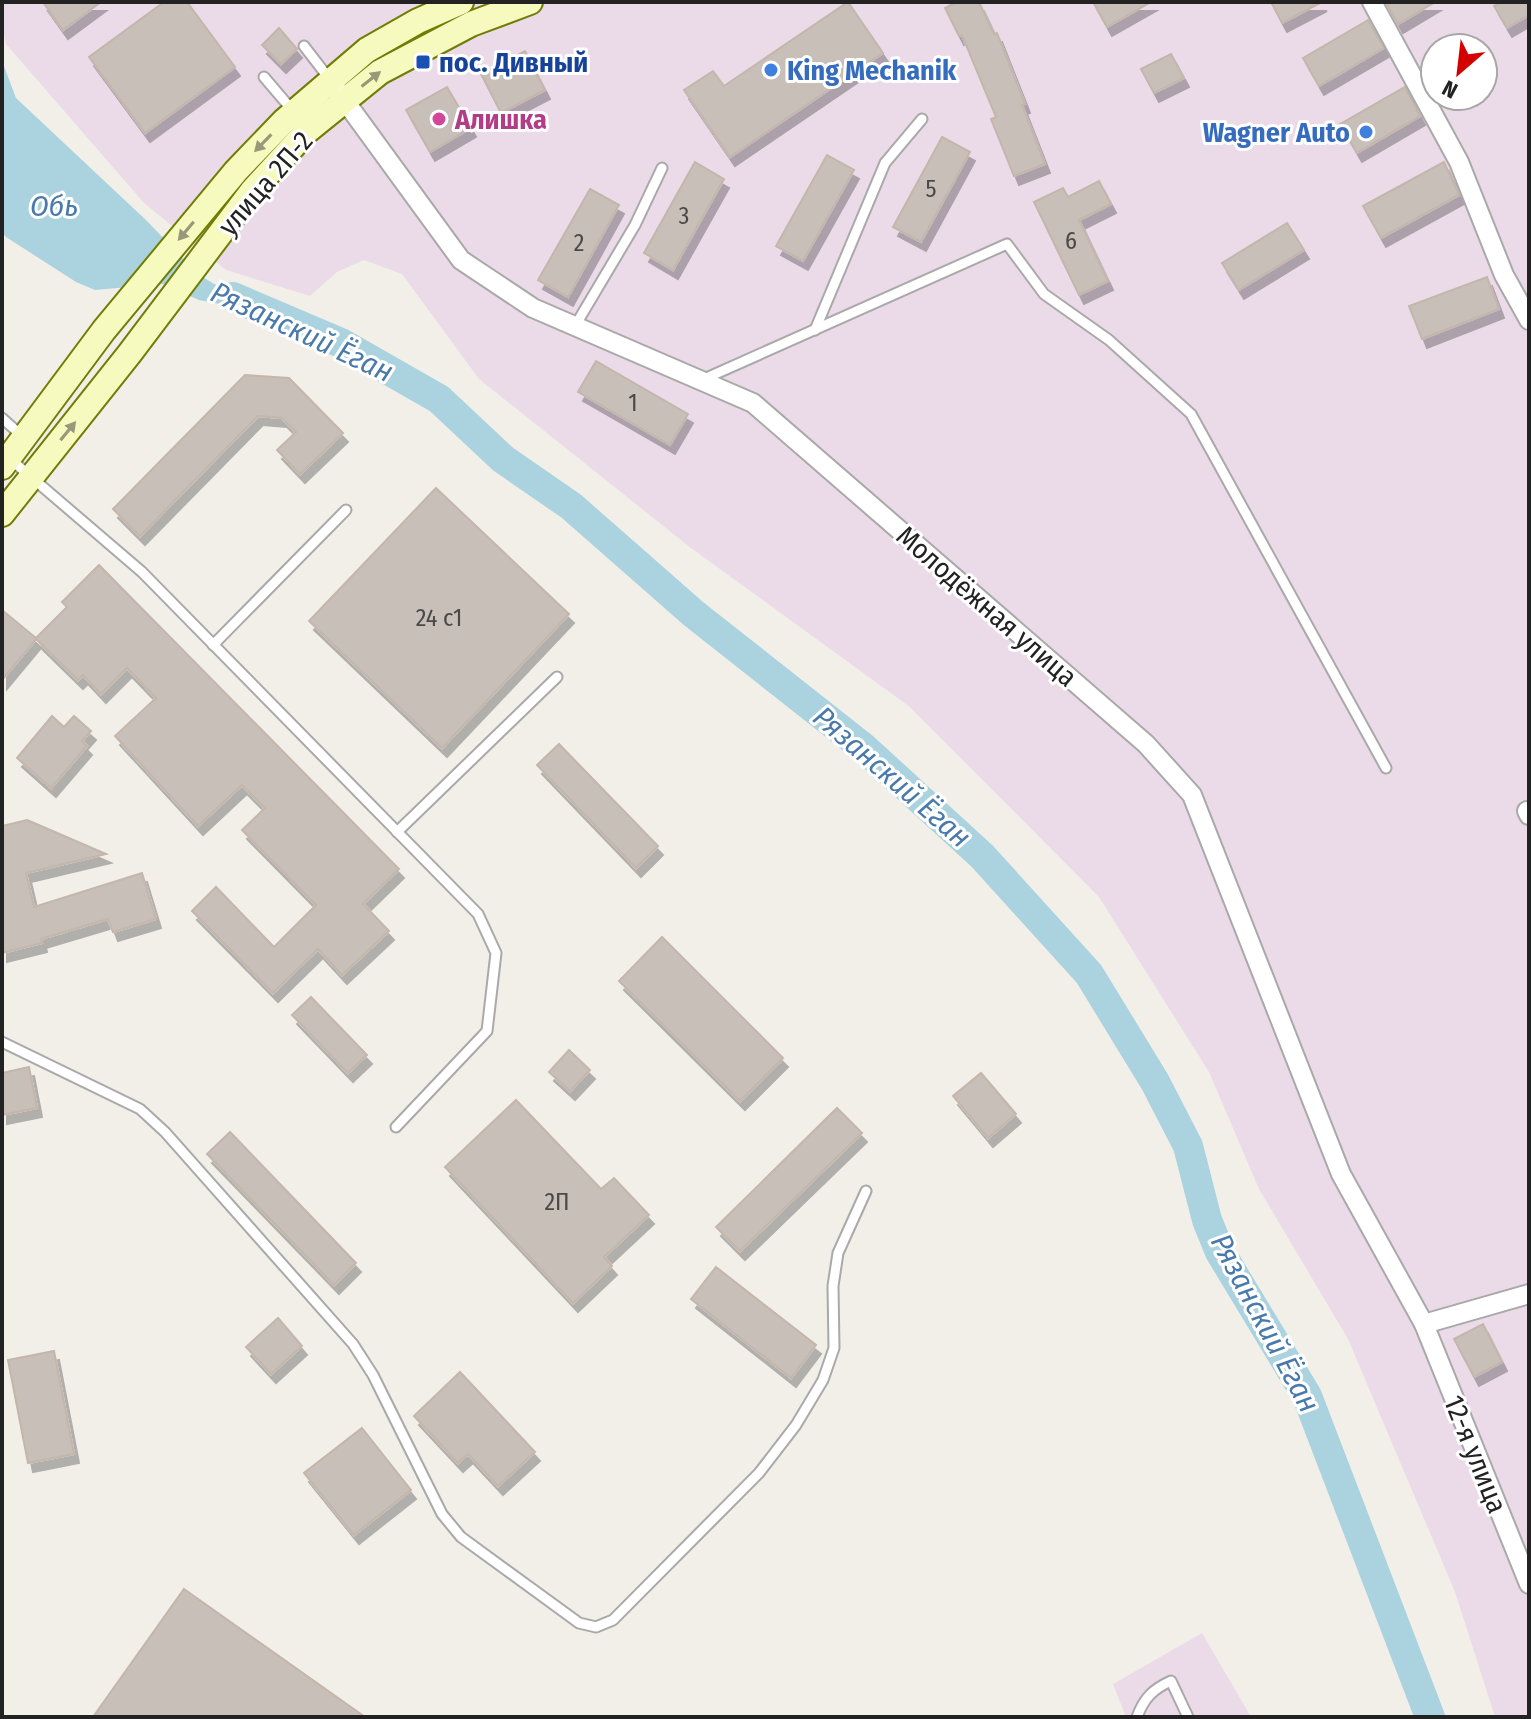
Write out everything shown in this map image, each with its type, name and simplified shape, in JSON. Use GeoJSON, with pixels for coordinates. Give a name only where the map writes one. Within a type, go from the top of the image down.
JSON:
{"type":"FeatureCollection","features":[{"type":"Feature","properties":{"kind":"main road","name":"улица 2П-2"},"geometry":{"type":"LineString","coordinates":[[2,514],[130,353],[253,190],[307,131],[367,50],[418,21],[461,2]]}},
{"type":"Feature","properties":{"kind":"main road","name":"улица 2П-2"},"geometry":{"type":"LineString","coordinates":[[6,462],[104,330],[236,171],[295,112],[471,24],[530,2]]}},
{"type":"Feature","properties":{"kind":"street"},"geometry":{"type":"LineString","coordinates":[[1372,2],[1459,162],[1494,254],[1529,320]]}},
{"type":"Feature","properties":{"kind":"street","name":"Молодёжная улица"},"geometry":{"type":"LineString","coordinates":[[338,91],[461,260],[533,308],[753,403],[1146,744],[1192,795],[1341,1174],[1424,1324]]}},
{"type":"Feature","properties":{"kind":"street"},"geometry":{"type":"LineString","coordinates":[[1424,1324],[1529,1294]]}},
{"type":"Feature","properties":{"kind":"street","name":"12-я улица"},"geometry":{"type":"LineString","coordinates":[[1424,1324],[1529,1584]]}},
{"type":"Feature","properties":{"kind":"lane"},"geometry":{"type":"LineString","coordinates":[[304,46],[338,91]]}},
{"type":"Feature","properties":{"kind":"lane"},"geometry":{"type":"LineString","coordinates":[[264,77],[295,112]]}},
{"type":"Feature","properties":{"kind":"lane"},"geometry":{"type":"LineString","coordinates":[[815,330],[885,163],[922,119]]}},
{"type":"Feature","properties":{"kind":"lane"},"geometry":{"type":"LineString","coordinates":[[575,326],[635,225],[662,168]]}},
{"type":"Feature","properties":{"kind":"lane"},"geometry":{"type":"LineString","coordinates":[[701,380],[1007,244],[1044,294],[1109,340],[1191,414],[1386,768]]}},
{"type":"Feature","properties":{"kind":"lane"},"geometry":{"type":"LineString","coordinates":[[2,418],[24,438]]}},
{"type":"Feature","properties":{"kind":"lane"},"geometry":{"type":"LineString","coordinates":[[6,462],[30,476],[142,572],[478,914],[496,953],[487,1031],[396,1127]]}},
{"type":"Feature","properties":{"kind":"lane"},"geometry":{"type":"LineString","coordinates":[[213,645],[346,510]]}},
{"type":"Feature","properties":{"kind":"lane"},"geometry":{"type":"LineString","coordinates":[[397,832],[557,677]]}},
{"type":"Feature","properties":{"kind":"lane"},"geometry":{"type":"LineString","coordinates":[[2,1042],[140,1109],[165,1132],[353,1344],[373,1375],[442,1514],[461,1537],[579,1623],[596,1627],[613,1620],[748,1484],[796,1425],[823,1380],[834,1348],[833,1286],[838,1253],[866,1191]]}},
{"type":"Feature","properties":{"kind":"lane"},"geometry":{"type":"LineString","coordinates":[[1137,1717],[1142,1703],[1155,1688],[1171,1681],[1188,1717]]}},
{"type":"Feature","properties":{"kind":"shaded area"},"geometry":{"type":"Polygon","coordinates":[[[2,2],[1529,2],[1529,1717],[1495,1717],[1455,1592],[1348,1339],[1259,1189],[1209,1072],[1099,897],[910,707],[691,548],[479,379],[402,274],[364,260],[337,272],[310,296],[226,270],[144,203],[6,44],[2,2]]]}},
{"type":"Feature","properties":{"kind":"shaded area"},"geometry":{"type":"Polygon","coordinates":[[[1202,1633],[1251,1717],[1126,1717],[1113,1684],[1202,1633]]]}},
{"type":"Feature","properties":{"kind":"water","name":"Обь"},"geometry":{"type":"Polygon","coordinates":[[[2,61],[16,98],[147,221],[198,274],[214,284],[274,302],[262,319],[235,307],[199,300],[162,284],[95,290],[76,282],[6,237],[2,232],[2,61]]]}},
{"type":"Feature","properties":{"kind":"building"},"geometry":{"type":"Polygon","coordinates":[[[43,2],[101,2],[63,30],[43,2]]]}},
{"type":"Feature","properties":{"kind":"building"},"geometry":{"type":"Polygon","coordinates":[[[164,2],[187,2],[235,67],[145,133],[89,57],[164,2]]]}},
{"type":"Feature","properties":{"kind":"building"},"geometry":{"type":"Polygon","coordinates":[[[848,2],[883,53],[730,157],[684,90],[713,71],[724,86],[848,2]]]}},
{"type":"Feature","properties":{"kind":"building"},"geometry":{"type":"Polygon","coordinates":[[[957,2],[979,2],[994,34],[997,33],[1045,164],[1014,176],[991,119],[996,117],[962,35],[959,36],[945,8],[957,2]]]}},
{"type":"Feature","properties":{"kind":"building"},"geometry":{"type":"Polygon","coordinates":[[[1093,2],[1151,2],[1107,27],[1093,2]]]}},
{"type":"Feature","properties":{"kind":"building"},"geometry":{"type":"Polygon","coordinates":[[[1271,2],[1322,2],[1282,23],[1271,2]]]}},
{"type":"Feature","properties":{"kind":"building"},"geometry":{"type":"Polygon","coordinates":[[[1386,2],[1435,2],[1398,24],[1386,2]]]}},
{"type":"Feature","properties":{"kind":"building"},"geometry":{"type":"Polygon","coordinates":[[[1502,2],[1529,2],[1529,15],[1507,28],[1494,6],[1502,2]]]}},
{"type":"Feature","properties":{"kind":"building"},"geometry":{"type":"Polygon","coordinates":[[[1368,20],[1384,48],[1319,86],[1303,58],[1368,20]]]}},
{"type":"Feature","properties":{"kind":"building"},"geometry":{"type":"Polygon","coordinates":[[[279,28],[297,49],[281,64],[262,45],[279,28]]]}},
{"type":"Feature","properties":{"kind":"building"},"geometry":{"type":"Polygon","coordinates":[[[525,51],[545,90],[501,113],[481,74],[525,51]]]}},
{"type":"Feature","properties":{"kind":"building"},"geometry":{"type":"Polygon","coordinates":[[[1171,54],[1184,78],[1154,93],[1141,69],[1171,54]]]}},
{"type":"Feature","properties":{"kind":"building","name":"Алишка"},"geometry":{"type":"Polygon","coordinates":[[[447,87],[471,128],[430,152],[406,110],[447,87]]]}},
{"type":"Feature","properties":{"kind":"building"},"geometry":{"type":"Polygon","coordinates":[[[1405,87],[1420,116],[1357,153],[1340,124],[1405,87]]]}},
{"type":"Feature","properties":{"kind":"building"},"geometry":{"type":"Polygon","coordinates":[[[942,137],[970,152],[921,242],[893,227],[942,137]]]}},
{"type":"Feature","properties":{"kind":"building"},"geometry":{"type":"Polygon","coordinates":[[[827,155],[854,170],[803,261],[776,246],[827,155]]]}},
{"type":"Feature","properties":{"kind":"building"},"geometry":{"type":"Polygon","coordinates":[[[695,162],[724,179],[673,270],[644,253],[695,162]]]}},
{"type":"Feature","properties":{"kind":"building"},"geometry":{"type":"Polygon","coordinates":[[[1444,162],[1459,195],[1381,238],[1363,206],[1444,162]]]}},
{"type":"Feature","properties":{"kind":"building"},"geometry":{"type":"Polygon","coordinates":[[[1099,181],[1111,204],[1079,220],[1108,281],[1079,295],[1034,202],[1063,188],[1068,197],[1099,181]]]}},
{"type":"Feature","properties":{"kind":"building"},"geometry":{"type":"Polygon","coordinates":[[[590,189],[619,205],[568,297],[538,280],[590,189]]]}},
{"type":"Feature","properties":{"kind":"building"},"geometry":{"type":"Polygon","coordinates":[[[1287,223],[1304,250],[1239,290],[1222,263],[1287,223]]]}},
{"type":"Feature","properties":{"kind":"building"},"geometry":{"type":"Polygon","coordinates":[[[1487,277],[1499,309],[1422,339],[1409,306],[1487,277]]]}},
{"type":"Feature","properties":{"kind":"building"},"geometry":{"type":"Polygon","coordinates":[[[596,361],[688,414],[670,445],[578,392],[596,361]]]}},
{"type":"Feature","properties":{"kind":"building"},"geometry":{"type":"Polygon","coordinates":[[[245,375],[289,378],[343,433],[300,474],[277,450],[296,432],[282,418],[258,416],[140,536],[113,509],[245,375]]]}},
{"type":"Feature","properties":{"kind":"building"},"geometry":{"type":"Polygon","coordinates":[[[436,488],[569,614],[442,748],[309,621],[436,488]]]}},
{"type":"Feature","properties":{"kind":"building"},"geometry":{"type":"Polygon","coordinates":[[[99,565],[399,869],[363,904],[389,931],[342,975],[318,949],[273,993],[192,911],[216,887],[274,947],[316,905],[242,830],[265,808],[242,785],[198,826],[115,736],[156,698],[127,668],[101,694],[83,675],[78,680],[36,639],[2,680],[2,610],[36,638],[67,607],[62,602],[99,565]]]}},
{"type":"Feature","properties":{"kind":"building"},"geometry":{"type":"Polygon","coordinates":[[[52,716],[64,727],[74,716],[91,731],[82,741],[87,746],[51,788],[17,758],[52,716]]]}},
{"type":"Feature","properties":{"kind":"building"},"geometry":{"type":"Polygon","coordinates":[[[559,744],[658,846],[636,868],[537,765],[559,744]]]}},
{"type":"Feature","properties":{"kind":"building"},"geometry":{"type":"Polygon","coordinates":[[[27,820],[106,854],[26,873],[34,907],[142,873],[156,919],[113,932],[108,919],[41,939],[42,943],[2,953],[2,826],[27,820]]]}},
{"type":"Feature","properties":{"kind":"building"},"geometry":{"type":"Polygon","coordinates":[[[662,937],[783,1058],[740,1101],[619,981],[662,937]]]}},
{"type":"Feature","properties":{"kind":"building"},"geometry":{"type":"Polygon","coordinates":[[[311,997],[367,1055],[348,1073],[292,1015],[311,997]]]}},
{"type":"Feature","properties":{"kind":"building"},"geometry":{"type":"Polygon","coordinates":[[[569,1050],[590,1070],[570,1091],[549,1072],[569,1050]]]}},
{"type":"Feature","properties":{"kind":"building"},"geometry":{"type":"Polygon","coordinates":[[[29,1067],[37,1108],[2,1115],[2,1073],[29,1067]]]}},
{"type":"Feature","properties":{"kind":"building"},"geometry":{"type":"Polygon","coordinates":[[[981,1073],[1016,1114],[988,1138],[953,1096],[981,1073]]]}},
{"type":"Feature","properties":{"kind":"building"},"geometry":{"type":"Polygon","coordinates":[[[516,1100],[601,1189],[614,1178],[649,1215],[604,1257],[612,1266],[573,1303],[445,1167],[516,1100]]]}},
{"type":"Feature","properties":{"kind":"building"},"geometry":{"type":"Polygon","coordinates":[[[837,1108],[862,1133],[740,1251],[716,1227],[837,1108]]]}},
{"type":"Feature","properties":{"kind":"building"},"geometry":{"type":"Polygon","coordinates":[[[230,1132],[356,1263],[334,1285],[207,1154],[230,1132]]]}},
{"type":"Feature","properties":{"kind":"building"},"geometry":{"type":"Polygon","coordinates":[[[716,1267],[816,1345],[791,1378],[691,1299],[716,1267]]]}},
{"type":"Feature","properties":{"kind":"building"},"geometry":{"type":"Polygon","coordinates":[[[278,1318],[302,1346],[271,1374],[246,1347],[278,1318]]]}},
{"type":"Feature","properties":{"kind":"building"},"geometry":{"type":"Polygon","coordinates":[[[1483,1324],[1502,1362],[1474,1377],[1454,1339],[1483,1324]]]}},
{"type":"Feature","properties":{"kind":"building"},"geometry":{"type":"Polygon","coordinates":[[[54,1351],[74,1454],[28,1463],[8,1360],[54,1351]]]}},
{"type":"Feature","properties":{"kind":"building"},"geometry":{"type":"Polygon","coordinates":[[[460,1372],[535,1452],[498,1486],[468,1454],[458,1463],[414,1416],[460,1372]]]}},
{"type":"Feature","properties":{"kind":"building"},"geometry":{"type":"Polygon","coordinates":[[[362,1428],[411,1490],[354,1535],[304,1473],[362,1428]]]}},
{"type":"Feature","properties":{"kind":"building"},"geometry":{"type":"Polygon","coordinates":[[[184,1589],[365,1717],[93,1717],[184,1589]]]}},
{"type":"Feature","properties":{"kind":"waterway","name":"Рязанский Ёган"},"geometry":{"type":"LineString","coordinates":[[233,297],[341,343],[439,399],[503,459],[571,506],[694,614],[864,748],[982,856],[1089,974],[1155,1082],[1188,1146],[1207,1220],[1220,1252],[1307,1396],[1430,1717]]}},
{"type":"Feature","properties":{"kind":"place","name":"пос. Дивный"},"geometry":{"type":"Point","coordinates":[423,62]}},
{"type":"Feature","properties":{"kind":"place","name":"King Mechanik"},"geometry":{"type":"Point","coordinates":[771,70]}},
{"type":"Feature","properties":{"kind":"place","name":"Алишка"},"geometry":{"type":"Point","coordinates":[439,119]}},
{"type":"Feature","properties":{"kind":"place","name":"Wagner Auto"},"geometry":{"type":"Point","coordinates":[1366,132]}}]}
